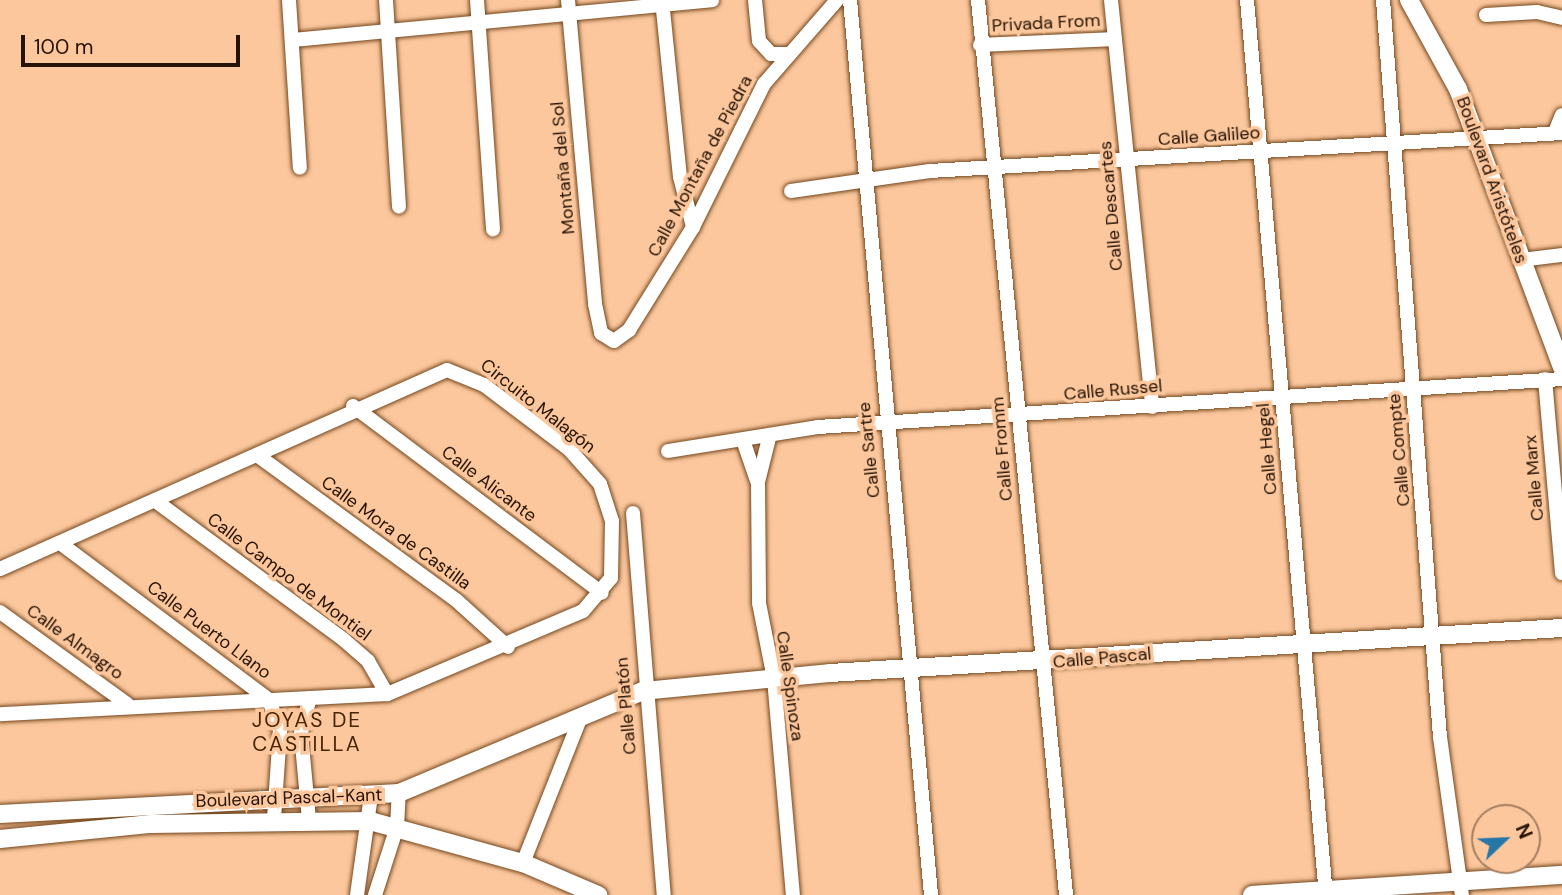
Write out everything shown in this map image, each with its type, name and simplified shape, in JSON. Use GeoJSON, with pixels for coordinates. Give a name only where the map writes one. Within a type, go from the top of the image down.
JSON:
{"type":"FeatureCollection","features":[{"type":"Feature","properties":{"kind":"street"},"geometry":{"type":"LineString","coordinates":[[289,0],[300,168]]}},
{"type":"Feature","properties":{"kind":"street"},"geometry":{"type":"LineString","coordinates":[[386,0],[399,207]]}},
{"type":"Feature","properties":{"kind":"street"},"geometry":{"type":"LineString","coordinates":[[477,0],[493,229]]}},
{"type":"Feature","properties":{"kind":"street"},"geometry":{"type":"LineString","coordinates":[[292,40],[479,21],[568,6],[712,0]]}},
{"type":"Feature","properties":{"kind":"street"},"geometry":{"type":"LineString","coordinates":[[755,0],[760,41],[771,54],[789,54]]}},
{"type":"Feature","properties":{"kind":"street","name":"Calle Montaña de Piedra"},"geometry":{"type":"LineString","coordinates":[[601,333],[614,341],[629,330],[693,227],[742,120],[789,54],[837,0]]}},
{"type":"Feature","properties":{"kind":"street","name":"Calle Sartre"},"geometry":{"type":"LineString","coordinates":[[850,0],[885,423],[931,895]]}},
{"type":"Feature","properties":{"kind":"street","name":"Calle Fromm"},"geometry":{"type":"LineString","coordinates":[[978,0],[980,45],[1019,417],[1039,663],[1066,895]]}},
{"type":"Feature","properties":{"kind":"street","name":"Calle Descartes"},"geometry":{"type":"LineString","coordinates":[[1111,0],[1153,407]]}},
{"type":"Feature","properties":{"kind":"street","name":"Calle Hegel"},"geometry":{"type":"LineString","coordinates":[[1247,0],[1325,892]]}},
{"type":"Feature","properties":{"kind":"street","name":"Calle Compte"},"geometry":{"type":"LineString","coordinates":[[1383,0],[1390,141],[1434,634],[1440,737],[1462,888]]}},
{"type":"Feature","properties":{"kind":"street","name":"Boulevard Aristóteles"},"geometry":{"type":"LineString","coordinates":[[1409,0],[1458,89],[1562,367]]}},
{"type":"Feature","properties":{"kind":"street"},"geometry":{"type":"LineString","coordinates":[[662,2],[679,164],[693,227]]}},
{"type":"Feature","properties":{"kind":"street","name":"Montaña del Sol"},"geometry":{"type":"LineString","coordinates":[[568,6],[601,333]]}},
{"type":"Feature","properties":{"kind":"street"},"geometry":{"type":"LineString","coordinates":[[1486,15],[1541,6],[1562,18]]}},
{"type":"Feature","properties":{"kind":"street","name":"Privada From"},"geometry":{"type":"LineString","coordinates":[[980,45],[1115,39]]}},
{"type":"Feature","properties":{"kind":"street"},"geometry":{"type":"LineString","coordinates":[[1558,133],[1562,115]]}},
{"type":"Feature","properties":{"kind":"street","name":"Calle Galileo"},"geometry":{"type":"LineString","coordinates":[[791,191],[995,168],[1260,152],[1390,141],[1476,140],[1558,133]]}},
{"type":"Feature","properties":{"kind":"street"},"geometry":{"type":"LineString","coordinates":[[1521,260],[1562,255]]}},
{"type":"Feature","properties":{"kind":"street","name":"Circuito Malagón"},"geometry":{"type":"LineString","coordinates":[[0,569],[156,502],[353,406],[447,369],[494,392],[569,449],[600,484],[614,551],[603,593]]}},
{"type":"Feature","properties":{"kind":"street","name":"Calle Marx"},"geometry":{"type":"LineString","coordinates":[[1545,379],[1562,573]]}},
{"type":"Feature","properties":{"kind":"street","name":"Calle Russel"},"geometry":{"type":"LineString","coordinates":[[668,451],[885,423],[1153,407],[1281,392],[1562,379]]}},
{"type":"Feature","properties":{"kind":"street","name":"Calle Alicante"},"geometry":{"type":"LineString","coordinates":[[353,406],[603,593]]}},
{"type":"Feature","properties":{"kind":"street","name":"Calle Spinoza"},"geometry":{"type":"LineString","coordinates":[[769,438],[758,482],[759,603],[774,679],[793,895]]}},
{"type":"Feature","properties":{"kind":"street","name":"Calle Spinoza"},"geometry":{"type":"LineString","coordinates":[[744,443],[758,482]]}},
{"type":"Feature","properties":{"kind":"street","name":"Calle Mora de Castilla"},"geometry":{"type":"LineString","coordinates":[[257,455],[456,600],[508,647]]}},
{"type":"Feature","properties":{"kind":"street","name":"Calle Campo de Montiel"},"geometry":{"type":"LineString","coordinates":[[156,502],[344,640],[368,661],[387,694]]}},
{"type":"Feature","properties":{"kind":"street","name":"Calle Platón"},"geometry":{"type":"LineString","coordinates":[[633,513],[643,691],[664,895]]}},
{"type":"Feature","properties":{"kind":"street","name":"Calle Puerto Llano"},"geometry":{"type":"LineString","coordinates":[[60,543],[269,700],[280,732],[274,820]]}},
{"type":"Feature","properties":{"kind":"street"},"geometry":{"type":"LineString","coordinates":[[0,713],[127,704],[387,694],[508,647],[583,611],[603,593]]}},
{"type":"Feature","properties":{"kind":"street","name":"Calle Almagro"},"geometry":{"type":"LineString","coordinates":[[0,612],[127,704]]}},
{"type":"Feature","properties":{"kind":"street","name":"Calle Pascal"},"geometry":{"type":"LineString","coordinates":[[643,691],[774,679],[1039,663],[1302,642],[1562,628]]}},
{"type":"Feature","properties":{"kind":"street","name":"Boulevard Pascal-Kant"},"geometry":{"type":"LineString","coordinates":[[0,814],[276,797],[399,793],[643,691]]}},
{"type":"Feature","properties":{"kind":"street"},"geometry":{"type":"LineString","coordinates":[[309,820],[309,796],[301,733],[310,698]]}},
{"type":"Feature","properties":{"kind":"street"},"geometry":{"type":"LineString","coordinates":[[523,863],[580,719]]}},
{"type":"Feature","properties":{"kind":"street"},"geometry":{"type":"LineString","coordinates":[[375,895],[397,827],[399,793]]}},
{"type":"Feature","properties":{"kind":"street"},"geometry":{"type":"LineString","coordinates":[[357,895],[370,821],[370,796]]}},
{"type":"Feature","properties":{"kind":"street","name":"Boulevard Pascal-Kant"},"geometry":{"type":"LineString","coordinates":[[0,839],[45,831],[274,820],[370,821],[523,863],[598,895]]}},
{"type":"Feature","properties":{"kind":"street"},"geometry":{"type":"LineString","coordinates":[[1252,895],[1462,888],[1562,875]]}},
{"type":"Feature","properties":{"kind":"district","name":"JOYAS DE CASTILLA"},"geometry":{"type":"Point","coordinates":[307,732]}}]}
